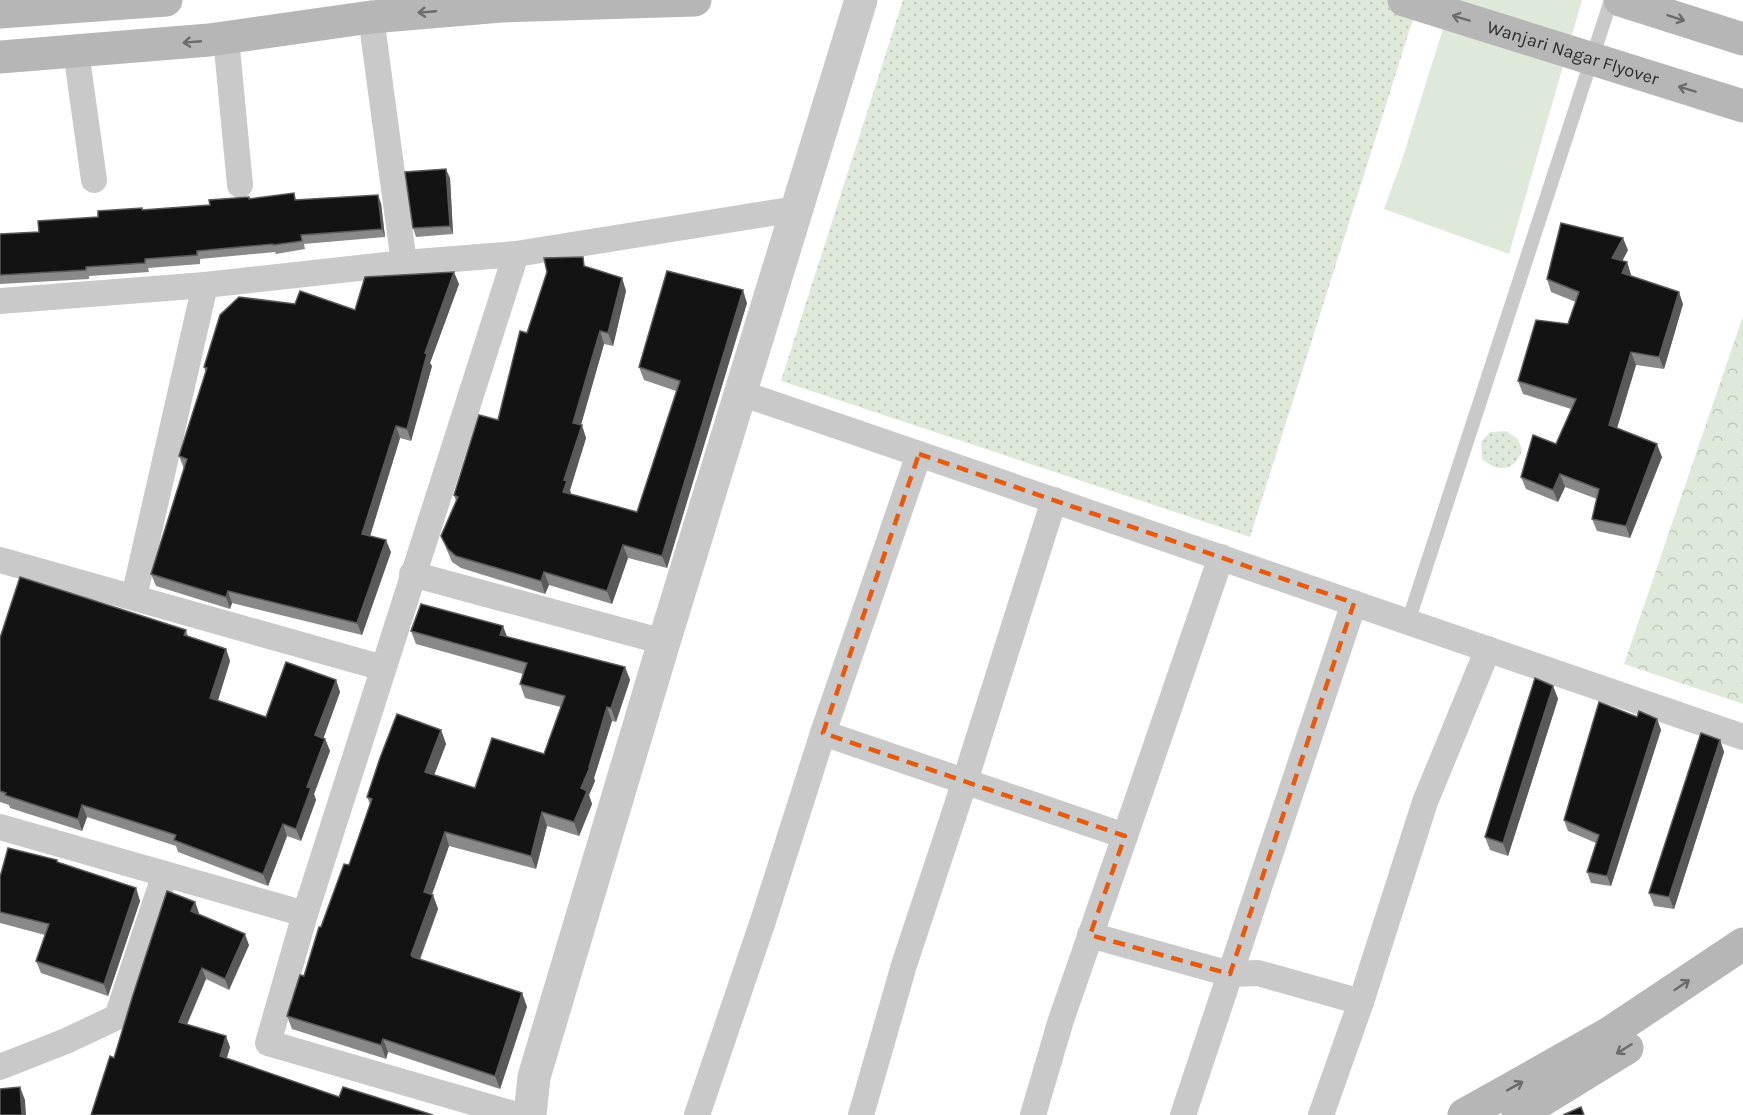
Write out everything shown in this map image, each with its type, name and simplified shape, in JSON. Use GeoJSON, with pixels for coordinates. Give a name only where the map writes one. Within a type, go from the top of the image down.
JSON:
{"type":"FeatureCollection","features":[{"type":"Feature","properties":{"kind":"main road"},"geometry":{"type":"LineString","coordinates":[[0,12],[166,0]]}},
{"type":"Feature","properties":{"kind":"main road"},"geometry":{"type":"LineString","coordinates":[[0,57],[226,38],[371,17],[501,6],[695,0]]}},
{"type":"Feature","properties":{"kind":"main road","name":"Wanjari Nagar Flyover"},"geometry":{"type":"LineString","coordinates":[[1404,0],[1743,106]]}},
{"type":"Feature","properties":{"kind":"main road"},"geometry":{"type":"LineString","coordinates":[[1620,0],[1743,39]]}},
{"type":"Feature","properties":{"kind":"main road"},"geometry":{"type":"LineString","coordinates":[[1464,1115],[1608,1034],[1743,944]]}},
{"type":"Feature","properties":{"kind":"main road"},"geometry":{"type":"LineString","coordinates":[[1518,1115],[1654,1031],[1743,970]]}},
{"type":"Feature","properties":{"kind":"street"},"geometry":{"type":"LineString","coordinates":[[530,1115],[534,1077],[664,642],[861,0]]}},
{"type":"Feature","properties":{"kind":"street"},"geometry":{"type":"LineString","coordinates":[[371,17],[404,263]]}},
{"type":"Feature","properties":{"kind":"street"},"geometry":{"type":"LineString","coordinates":[[226,38],[240,185]]}},
{"type":"Feature","properties":{"kind":"street"},"geometry":{"type":"LineString","coordinates":[[76,51],[94,180]]}},
{"type":"Feature","properties":{"kind":"street"},"geometry":{"type":"LineString","coordinates":[[0,301],[205,285],[404,263],[516,254],[796,209]]}},
{"type":"Feature","properties":{"kind":"street"},"geometry":{"type":"LineString","coordinates":[[516,254],[412,574],[305,914],[268,1042],[517,1115]]}},
{"type":"Feature","properties":{"kind":"street"},"geometry":{"type":"LineString","coordinates":[[134,597],[205,285]]}},
{"type":"Feature","properties":{"kind":"street"},"geometry":{"type":"LineString","coordinates":[[741,393],[1743,737]]}},
{"type":"Feature","properties":{"kind":"street"},"geometry":{"type":"LineString","coordinates":[[697,1115],[763,921],[823,733],[919,454]]}},
{"type":"Feature","properties":{"kind":"street"},"geometry":{"type":"LineString","coordinates":[[861,1115],[904,965],[1054,501]]}},
{"type":"Feature","properties":{"kind":"street"},"geometry":{"type":"LineString","coordinates":[[1033,1115],[1061,1020],[1221,557]]}},
{"type":"Feature","properties":{"kind":"street"},"geometry":{"type":"LineString","coordinates":[[0,560],[383,669]]}},
{"type":"Feature","properties":{"kind":"street"},"geometry":{"type":"LineString","coordinates":[[412,574],[664,642]]}},
{"type":"Feature","properties":{"kind":"street"},"geometry":{"type":"LineString","coordinates":[[1183,1115],[1354,603]]}},
{"type":"Feature","properties":{"kind":"street"},"geometry":{"type":"LineString","coordinates":[[1321,1115],[1361,1002],[1425,802],[1488,650]]}},
{"type":"Feature","properties":{"kind":"street"},"geometry":{"type":"LineString","coordinates":[[823,733],[1125,836]]}},
{"type":"Feature","properties":{"kind":"street"},"geometry":{"type":"LineString","coordinates":[[0,827],[305,914]]}},
{"type":"Feature","properties":{"kind":"street"},"geometry":{"type":"LineString","coordinates":[[0,1067],[66,1041],[117,1017],[165,874]]}},
{"type":"Feature","properties":{"kind":"street"},"geometry":{"type":"LineString","coordinates":[[1090,935],[1230,974],[1258,973],[1361,1002]]}},
{"type":"Feature","properties":{"kind":"lane"},"geometry":{"type":"LineString","coordinates":[[1408,622],[1611,0]]}},
{"type":"Feature","properties":{"kind":"highlighted area"},"geometry":{"type":"Polygon","coordinates":[[[919,454],[1354,603],[1230,974],[1090,935],[1125,836],[823,733],[919,454]]]}},
{"type":"Feature","properties":{"kind":"green space"},"geometry":{"type":"Polygon","coordinates":[[[903,0],[1419,0],[1250,537],[781,381],[903,0]]]}},
{"type":"Feature","properties":{"kind":"green space"},"geometry":{"type":"Polygon","coordinates":[[[1452,0],[1582,0],[1509,254],[1384,209],[1401,163],[1452,0]]]}},
{"type":"Feature","properties":{"kind":"green space"},"geometry":{"type":"Polygon","coordinates":[[[1743,316],[1743,704],[1624,664],[1743,316]]]}},
{"type":"Feature","properties":{"kind":"green space"},"geometry":{"type":"Polygon","coordinates":[[[1506,431],[1518,439],[1522,450],[1515,463],[1505,468],[1494,467],[1482,459],[1481,442],[1490,432],[1506,431]]]}},
{"type":"Feature","properties":{"kind":"building"},"geometry":{"type":"Polygon","coordinates":[[[446,169],[450,226],[413,228],[405,172],[446,169]]]}},
{"type":"Feature","properties":{"kind":"building"},"geometry":{"type":"Polygon","coordinates":[[[294,193],[295,200],[378,195],[382,229],[301,235],[302,241],[197,251],[197,255],[145,259],[145,263],[86,267],[86,270],[0,275],[0,234],[39,232],[38,221],[98,217],[98,211],[210,205],[209,200],[249,197],[249,199],[294,193]]]}},
{"type":"Feature","properties":{"kind":"building"},"geometry":{"type":"Polygon","coordinates":[[[1561,223],[1623,238],[1612,258],[1627,262],[1622,273],[1679,292],[1659,357],[1631,352],[1609,425],[1657,444],[1626,526],[1592,519],[1599,489],[1560,474],[1553,490],[1521,477],[1533,435],[1556,444],[1576,399],[1518,381],[1536,320],[1568,324],[1579,292],[1547,279],[1561,223]]]}},
{"type":"Feature","properties":{"kind":"building"},"geometry":{"type":"Polygon","coordinates":[[[583,257],[584,266],[622,278],[608,333],[600,331],[573,423],[582,425],[564,480],[567,481],[563,492],[637,512],[680,381],[639,367],[667,271],[743,290],[662,556],[623,545],[607,591],[544,572],[541,581],[456,556],[448,549],[441,536],[458,497],[454,495],[479,415],[498,420],[520,331],[527,333],[547,272],[544,258],[583,257]]]}},
{"type":"Feature","properties":{"kind":"building"},"geometry":{"type":"Polygon","coordinates":[[[454,272],[425,353],[427,354],[407,429],[396,426],[362,534],[386,540],[357,623],[228,591],[226,597],[151,574],[187,459],[179,456],[207,368],[204,367],[220,315],[239,297],[295,304],[300,291],[355,310],[365,277],[454,272]]]}},
{"type":"Feature","properties":{"kind":"building"},"geometry":{"type":"Polygon","coordinates":[[[20,577],[186,630],[184,635],[226,649],[210,698],[266,717],[286,662],[336,680],[315,735],[325,739],[307,787],[311,788],[296,829],[283,824],[263,874],[174,840],[176,835],[82,805],[78,819],[5,795],[6,793],[0,791],[0,638],[20,577]]]}},
{"type":"Feature","properties":{"kind":"building"},"geometry":{"type":"Polygon","coordinates":[[[421,604],[503,626],[500,635],[625,667],[611,708],[607,707],[590,767],[581,788],[587,791],[574,822],[542,812],[531,856],[445,832],[424,892],[433,895],[411,955],[522,993],[495,1076],[383,1039],[381,1045],[287,1016],[300,975],[304,976],[319,927],[321,927],[344,864],[349,865],[372,799],[367,797],[397,714],[441,730],[425,772],[475,788],[492,738],[544,754],[565,696],[520,684],[527,663],[411,631],[421,604]]]}},
{"type":"Feature","properties":{"kind":"building"},"geometry":{"type":"Polygon","coordinates":[[[1535,678],[1553,686],[1503,843],[1485,837],[1535,678]]]}},
{"type":"Feature","properties":{"kind":"building"},"geometry":{"type":"Polygon","coordinates":[[[1599,702],[1637,717],[1639,711],[1657,719],[1607,876],[1587,872],[1599,835],[1564,820],[1599,702]]]}},
{"type":"Feature","properties":{"kind":"building"},"geometry":{"type":"Polygon","coordinates":[[[1701,733],[1720,740],[1669,897],[1649,893],[1701,733]]]}},
{"type":"Feature","properties":{"kind":"building"},"geometry":{"type":"Polygon","coordinates":[[[8,848],[57,860],[57,862],[136,888],[104,984],[36,961],[49,924],[0,912],[0,877],[8,848]]]}},
{"type":"Feature","properties":{"kind":"building"},"geometry":{"type":"Polygon","coordinates":[[[167,891],[195,902],[191,911],[245,934],[225,979],[202,968],[179,1022],[226,1036],[220,1056],[339,1097],[343,1087],[433,1115],[91,1115],[110,1056],[114,1058],[167,891]]]}},
{"type":"Feature","properties":{"kind":"building"},"geometry":{"type":"Polygon","coordinates":[[[20,1087],[22,1115],[0,1115],[0,1089],[20,1087]]]}},
{"type":"Feature","properties":{"kind":"building"},"geometry":{"type":"Polygon","coordinates":[[[1581,1107],[1584,1115],[1563,1115],[1581,1107]]]}}]}
